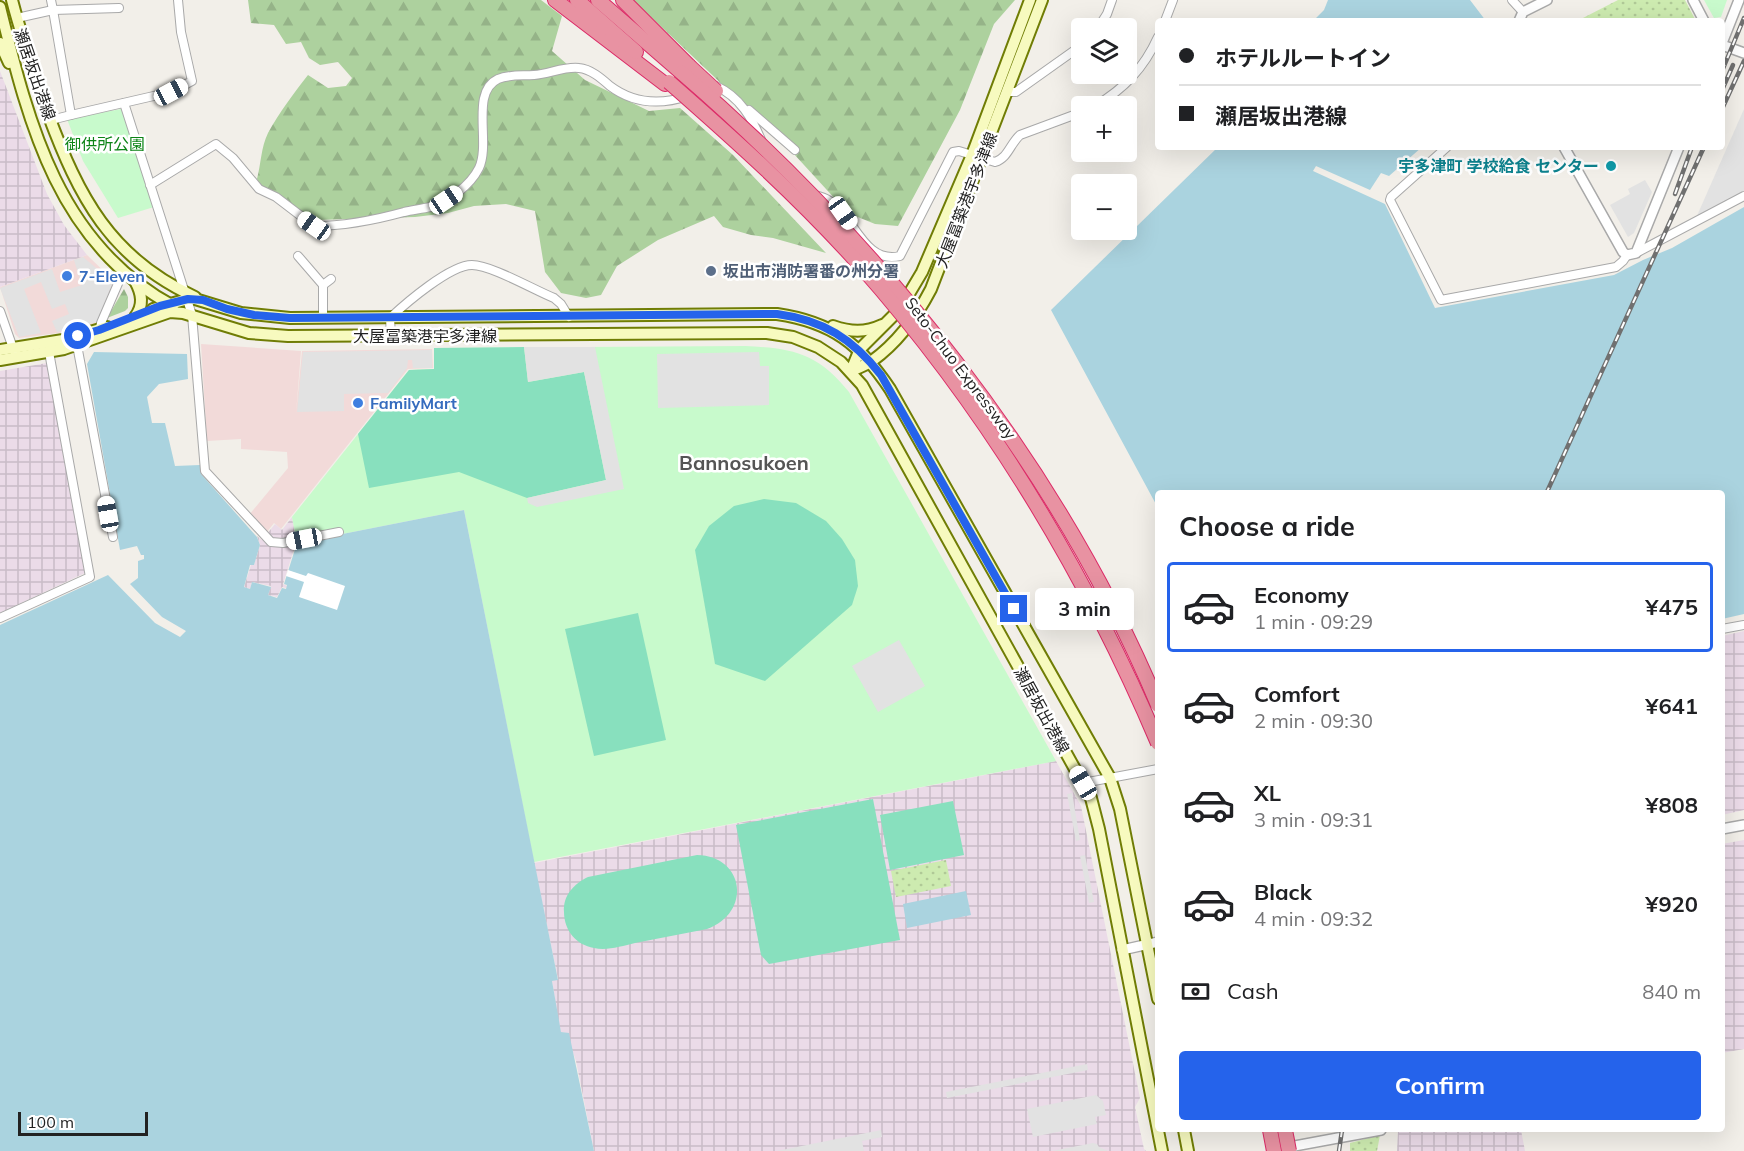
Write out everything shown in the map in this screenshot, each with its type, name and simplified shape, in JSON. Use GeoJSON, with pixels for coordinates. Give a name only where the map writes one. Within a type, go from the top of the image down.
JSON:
{"type":"FeatureCollection","features":[{"type":"Feature","properties":{"kind":"highway"},"geometry":{"type":"LineString","coordinates":[[555,0],[667,83]]}},
{"type":"Feature","properties":{"kind":"highway"},"geometry":{"type":"LineString","coordinates":[[577,0],[667,83]]}},
{"type":"Feature","properties":{"kind":"highway"},"geometry":{"type":"LineString","coordinates":[[598,0],[686,69]]}},
{"type":"Feature","properties":{"kind":"highway"},"geometry":{"type":"LineString","coordinates":[[623,0],[686,69]]}},
{"type":"Feature","properties":{"kind":"highway","name":"Seto-Chuo Expressway"},"geometry":{"type":"LineString","coordinates":[[686,69],[752,123],[870,256],[976,390],[1026,461],[1072,536],[1116,615],[1155,699]]}},
{"type":"Feature","properties":{"kind":"highway","name":"Seto-Chuo Expressway"},"geometry":{"type":"LineString","coordinates":[[667,83],[737,142],[802,204],[859,265],[964,397],[1014,468],[1060,543],[1104,623],[1155,736]]}},
{"type":"Feature","properties":{"kind":"highway"},"geometry":{"type":"LineString","coordinates":[[1270,1132],[1272,1151]]}},
{"type":"Feature","properties":{"kind":"highway"},"geometry":{"type":"LineString","coordinates":[[1285,1132],[1289,1151]]}},
{"type":"Feature","properties":{"kind":"main road","name":"瀬居坂出港線"},"geometry":{"type":"LineString","coordinates":[[12,0],[23,42],[51,120],[68,166],[85,199],[106,230],[147,268],[187,296],[203,300]]}},
{"type":"Feature","properties":{"kind":"main road","name":"大屋冨築港宇多津線"},"geometry":{"type":"LineString","coordinates":[[851,371],[871,362],[913,319],[932,289],[1030,0]]}},
{"type":"Feature","properties":{"kind":"main road","name":"大屋冨築港宇多津線"},"geometry":{"type":"LineString","coordinates":[[851,371],[860,349],[890,320],[908,298],[922,272],[1007,92],[1042,0]]}},
{"type":"Feature","properties":{"kind":"main road","name":"瀬居坂出港線"},"geometry":{"type":"LineString","coordinates":[[0,7],[3,42],[54,176],[70,207],[94,242],[123,272],[163,303],[192,315]]}},
{"type":"Feature","properties":{"kind":"main road"},"geometry":{"type":"LineString","coordinates":[[147,268],[158,287],[163,303],[152,317]]}},
{"type":"Feature","properties":{"kind":"main road"},"geometry":{"type":"LineString","coordinates":[[135,281],[142,300],[135,317]]}},
{"type":"Feature","properties":{"kind":"main road","name":"大屋冨築港宇多津線"},"geometry":{"type":"LineString","coordinates":[[0,350],[14,353],[49,352],[77,345],[163,303],[187,296]]}},
{"type":"Feature","properties":{"kind":"main road","name":"大屋冨築港宇多津線"},"geometry":{"type":"LineString","coordinates":[[203,300],[227,309],[254,315],[322,318],[777,314],[815,322],[860,349]]}},
{"type":"Feature","properties":{"kind":"main road","name":"大屋冨築港宇多津線"},"geometry":{"type":"LineString","coordinates":[[0,360],[14,353],[63,340],[99,334],[170,312],[192,315],[229,328],[269,335],[781,335],[818,347],[851,371]]}},
{"type":"Feature","properties":{"kind":"main road"},"geometry":{"type":"LineString","coordinates":[[777,314],[813,318],[843,329],[860,332],[875,328],[890,320]]}},
{"type":"Feature","properties":{"kind":"main road"},"geometry":{"type":"LineString","coordinates":[[655,315],[656,334]]}},
{"type":"Feature","properties":{"kind":"main road","name":"瀬居坂出港線"},"geometry":{"type":"LineString","coordinates":[[860,349],[890,389],[1110,778],[1120,809],[1153,944],[1155,966]]}},
{"type":"Feature","properties":{"kind":"main road","name":"瀬居坂出港線"},"geometry":{"type":"LineString","coordinates":[[851,371],[873,401],[968,578],[1083,783],[1095,814],[1155,1116]]}},
{"type":"Feature","properties":{"kind":"main road","name":"瀬居坂出港線"},"geometry":{"type":"LineString","coordinates":[[1158,1132],[1162,1151]]}},
{"type":"Feature","properties":{"kind":"main road"},"geometry":{"type":"LineString","coordinates":[[1184,1132],[1188,1151]]}},
{"type":"Feature","properties":{"kind":"street"},"geometry":{"type":"LineString","coordinates":[[51,0],[71,115]]}},
{"type":"Feature","properties":{"kind":"street"},"geometry":{"type":"LineString","coordinates":[[51,120],[171,92],[192,81],[178,0]]}},
{"type":"Feature","properties":{"kind":"street"},"geometry":{"type":"LineString","coordinates":[[1104,18],[1112,0]]}},
{"type":"Feature","properties":{"kind":"street"},"geometry":{"type":"LineString","coordinates":[[1166,18],[1173,0]]}},
{"type":"Feature","properties":{"kind":"street"},"geometry":{"type":"LineString","coordinates":[[1512,0],[1521,17],[1547,0]]}},
{"type":"Feature","properties":{"kind":"street"},"geometry":{"type":"LineString","coordinates":[[1694,0],[1703,18]]}},
{"type":"Feature","properties":{"kind":"street"},"geometry":{"type":"LineString","coordinates":[[1725,36],[1739,0]]}},
{"type":"Feature","properties":{"kind":"street"},"geometry":{"type":"LineString","coordinates":[[17,18],[52,10],[119,8]]}},
{"type":"Feature","properties":{"kind":"street"},"geometry":{"type":"LineString","coordinates":[[1112,96],[1128,83],[1143,64],[1155,42]]}},
{"type":"Feature","properties":{"kind":"street"},"geometry":{"type":"LineString","coordinates":[[1725,45],[1744,53]]}},
{"type":"Feature","properties":{"kind":"street"},"geometry":{"type":"LineString","coordinates":[[1007,92],[1016,92],[1071,53]]}},
{"type":"Feature","properties":{"kind":"street"},"geometry":{"type":"LineString","coordinates":[[150,185],[216,144],[233,158],[259,189],[276,197],[314,226],[384,218],[431,207],[464,188],[478,170],[483,158],[483,106],[485,93],[490,85],[498,79],[511,75],[537,75],[580,68],[592,73],[616,90],[653,103],[676,100],[716,86],[726,90],[795,150]]}},
{"type":"Feature","properties":{"kind":"street"},"geometry":{"type":"LineString","coordinates":[[123,103],[192,315],[205,471],[271,542],[283,543],[339,532]]}},
{"type":"Feature","properties":{"kind":"street"},"geometry":{"type":"LineString","coordinates":[[743,106],[770,160],[781,174],[793,186],[830,200],[869,246],[881,256],[890,259],[900,256],[954,152],[959,151],[995,162],[1006,155],[1020,135],[1071,116]]}},
{"type":"Feature","properties":{"kind":"street"},"geometry":{"type":"LineString","coordinates":[[1444,150],[1391,196],[1390,200],[1441,300],[1616,267],[1632,254],[1744,196]]}},
{"type":"Feature","properties":{"kind":"street"},"geometry":{"type":"LineString","coordinates":[[1566,150],[1623,252],[1632,254]]}},
{"type":"Feature","properties":{"kind":"street"},"geometry":{"type":"LineString","coordinates":[[1632,254],[1678,150]]}},
{"type":"Feature","properties":{"kind":"street"},"geometry":{"type":"LineString","coordinates":[[298,256],[323,285],[322,318]]}},
{"type":"Feature","properties":{"kind":"street"},"geometry":{"type":"LineString","coordinates":[[391,336],[390,318],[410,300],[453,270],[470,265],[480,266],[554,298],[569,316]]}},
{"type":"Feature","properties":{"kind":"street"},"geometry":{"type":"LineString","coordinates":[[99,334],[123,272]]}},
{"type":"Feature","properties":{"kind":"street"},"geometry":{"type":"LineString","coordinates":[[323,285],[331,279]]}},
{"type":"Feature","properties":{"kind":"street"},"geometry":{"type":"LineString","coordinates":[[0,311],[14,353]]}},
{"type":"Feature","properties":{"kind":"street"},"geometry":{"type":"LineString","coordinates":[[77,345],[113,537]]}},
{"type":"Feature","properties":{"kind":"street"},"geometry":{"type":"LineString","coordinates":[[0,618],[90,577],[49,352]]}},
{"type":"Feature","properties":{"kind":"street"},"geometry":{"type":"LineString","coordinates":[[1725,628],[1744,625]]}},
{"type":"Feature","properties":{"kind":"street"},"geometry":{"type":"LineString","coordinates":[[1083,783],[1155,770]]}},
{"type":"Feature","properties":{"kind":"street"},"geometry":{"type":"LineString","coordinates":[[1725,828],[1744,825]]}},
{"type":"Feature","properties":{"kind":"street"},"geometry":{"type":"LineString","coordinates":[[1122,950],[1153,944]]}},
{"type":"Feature","properties":{"kind":"street"},"geometry":{"type":"LineString","coordinates":[[1272,1151],[1371,1132]]}},
{"type":"Feature","properties":{"kind":"shaded area"},"geometry":{"type":"Polygon","coordinates":[[[0,71],[47,194],[64,225],[87,255],[0,287],[0,71]]]}},
{"type":"Feature","properties":{"kind":"shaded area"},"geometry":{"type":"Polygon","coordinates":[[[1744,109],[1744,191],[1696,218],[1744,109]]]}},
{"type":"Feature","properties":{"kind":"shaded area"},"geometry":{"type":"Polygon","coordinates":[[[1645,180],[1652,192],[1634,233],[1628,237],[1610,205],[1630,194],[1628,189],[1645,180]]]}},
{"type":"Feature","properties":{"kind":"shaded area"},"geometry":{"type":"Polygon","coordinates":[[[87,255],[114,281],[98,323],[66,332],[19,338],[15,334],[0,287],[87,255]]]}},
{"type":"Feature","properties":{"kind":"shaded area"},"geometry":{"type":"Polygon","coordinates":[[[83,257],[113,282],[97,322],[57,332],[52,321],[69,314],[65,304],[52,309],[41,282],[24,289],[41,333],[19,337],[0,288],[52,269],[60,292],[82,285],[74,260],[83,257]]]}},
{"type":"Feature","properties":{"kind":"shaded area"},"geometry":{"type":"Polygon","coordinates":[[[201,344],[301,351],[296,414],[302,351],[432,349],[433,368],[408,369],[281,529],[274,523],[267,532],[249,515],[288,468],[287,452],[241,449],[241,439],[207,441],[201,344]]]}},
{"type":"Feature","properties":{"kind":"shaded area"},"geometry":{"type":"Polygon","coordinates":[[[524,347],[595,347],[624,489],[537,507],[528,503],[527,498],[606,480],[584,372],[528,382],[524,347]]]}},
{"type":"Feature","properties":{"kind":"shaded area"},"geometry":{"type":"Polygon","coordinates":[[[432,350],[432,368],[413,368],[412,360],[408,360],[407,368],[388,393],[344,394],[344,411],[297,412],[303,352],[432,350]]]}},
{"type":"Feature","properties":{"kind":"shaded area"},"geometry":{"type":"Polygon","coordinates":[[[759,352],[760,366],[769,366],[769,405],[658,408],[657,354],[759,352]]]}},
{"type":"Feature","properties":{"kind":"shaded area"},"geometry":{"type":"Polygon","coordinates":[[[47,363],[85,573],[0,613],[0,371],[47,363]]]}},
{"type":"Feature","properties":{"kind":"shaded area"},"geometry":{"type":"Polygon","coordinates":[[[292,517],[296,543],[283,584],[287,586],[286,588],[282,587],[277,597],[268,595],[271,586],[252,582],[250,589],[244,587],[260,545],[257,536],[262,540],[275,524],[282,530],[292,517]]]}},
{"type":"Feature","properties":{"kind":"shaded area"},"geometry":{"type":"Polygon","coordinates":[[[1744,631],[1744,810],[1725,814],[1725,635],[1744,631]]]}},
{"type":"Feature","properties":{"kind":"shaded area"},"geometry":{"type":"Polygon","coordinates":[[[899,640],[925,686],[878,712],[852,666],[899,640]]]}},
{"type":"Feature","properties":{"kind":"shaded area"},"geometry":{"type":"Polygon","coordinates":[[[1056,761],[1081,806],[1140,1098],[1135,1107],[1146,1151],[594,1151],[576,1061],[566,1033],[561,1032],[558,1019],[552,981],[558,979],[534,863],[1056,761]]]}},
{"type":"Feature","properties":{"kind":"shaded area"},"geometry":{"type":"Polygon","coordinates":[[[1072,793],[1080,840],[1076,841],[1067,794],[1072,793]]]}},
{"type":"Feature","properties":{"kind":"shaded area"},"geometry":{"type":"Polygon","coordinates":[[[1744,840],[1744,1049],[1725,1052],[1725,843],[1744,840]]]}},
{"type":"Feature","properties":{"kind":"shaded area"},"geometry":{"type":"Polygon","coordinates":[[[1085,855],[1094,902],[1089,903],[1080,856],[1085,855]]]}},
{"type":"Feature","properties":{"kind":"shaded area"},"geometry":{"type":"Polygon","coordinates":[[[1087,1064],[1088,1070],[947,1098],[946,1092],[1087,1064]]]}},
{"type":"Feature","properties":{"kind":"shaded area"},"geometry":{"type":"Polygon","coordinates":[[[1096,1095],[1103,1101],[1106,1115],[1095,1117],[1097,1124],[1033,1137],[1027,1109],[1096,1095]]]}},
{"type":"Feature","properties":{"kind":"shaded area"},"geometry":{"type":"Polygon","coordinates":[[[881,1130],[882,1137],[862,1141],[864,1151],[777,1151],[881,1130]]]}},
{"type":"Feature","properties":{"kind":"shaded area"},"geometry":{"type":"Polygon","coordinates":[[[1398,1132],[1521,1132],[1525,1151],[1397,1151],[1398,1132]]]}},
{"type":"Feature","properties":{"kind":"shaded area"},"geometry":{"type":"Polygon","coordinates":[[[1093,1143],[1108,1151],[1052,1151],[1093,1143]]]}},
{"type":"Feature","properties":{"kind":"green space"},"geometry":{"type":"Polygon","coordinates":[[[248,0],[541,0],[562,16],[552,51],[585,80],[649,111],[680,108],[733,155],[826,253],[723,227],[714,216],[658,240],[617,266],[601,295],[586,298],[561,293],[545,272],[535,211],[506,204],[474,206],[448,213],[415,217],[316,220],[264,193],[257,179],[264,144],[277,118],[308,75],[328,88],[346,86],[352,78],[338,62],[320,65],[309,58],[301,42],[286,44],[274,25],[251,23],[248,0]]]}},
{"type":"Feature","properties":{"kind":"green space"},"geometry":{"type":"Polygon","coordinates":[[[633,0],[1015,0],[994,24],[960,110],[898,226],[875,224],[848,213],[782,141],[633,0]]]}},
{"type":"Feature","properties":{"kind":"green space"},"geometry":{"type":"Polygon","coordinates":[[[1618,0],[1685,0],[1694,18],[1583,18],[1618,0]]]}},
{"type":"Feature","properties":{"kind":"green space"},"geometry":{"type":"Polygon","coordinates":[[[1704,0],[1727,0],[1721,17],[1714,18],[1704,0]]]}},
{"type":"Feature","properties":{"kind":"green space","name":"御供所公園"},"geometry":{"type":"Polygon","coordinates":[[[121,109],[154,207],[118,218],[83,161],[67,119],[121,109]]]}},
{"type":"Feature","properties":{"kind":"green space"},"geometry":{"type":"Polygon","coordinates":[[[124,289],[128,297],[128,308],[107,318],[124,289]]]}},
{"type":"Feature","properties":{"kind":"green space"},"geometry":{"type":"Polygon","coordinates":[[[745,346],[790,351],[803,355],[826,369],[849,392],[1056,761],[534,862],[464,510],[297,543],[292,517],[409,370],[434,369],[434,348],[745,346]]]}},
{"type":"Feature","properties":{"kind":"green space"},"geometry":{"type":"Polygon","coordinates":[[[524,347],[528,382],[584,372],[606,480],[527,498],[459,472],[369,488],[358,434],[409,370],[434,369],[434,348],[524,347]]]}},
{"type":"Feature","properties":{"kind":"green space"},"geometry":{"type":"Polygon","coordinates":[[[764,499],[796,503],[826,521],[842,539],[855,560],[858,586],[852,605],[765,681],[715,664],[695,550],[709,526],[734,506],[764,499]]]}},
{"type":"Feature","properties":{"kind":"green space"},"geometry":{"type":"Polygon","coordinates":[[[638,613],[666,740],[594,756],[565,629],[638,613]]]}},
{"type":"Feature","properties":{"kind":"green space"},"geometry":{"type":"Polygon","coordinates":[[[873,799],[900,940],[769,964],[761,955],[736,825],[873,799]]]}},
{"type":"Feature","properties":{"kind":"green space"},"geometry":{"type":"Polygon","coordinates":[[[953,801],[964,855],[890,870],[880,815],[953,801]]]}},
{"type":"Feature","properties":{"kind":"green space"},"geometry":{"type":"Polygon","coordinates":[[[697,855],[713,858],[725,865],[733,875],[737,886],[736,899],[731,911],[721,921],[707,929],[614,948],[594,948],[582,944],[572,936],[566,925],[565,900],[570,891],[583,880],[588,877],[697,855]]]}},
{"type":"Feature","properties":{"kind":"green space"},"geometry":{"type":"Polygon","coordinates":[[[946,860],[951,886],[896,897],[891,871],[946,860]]]}},
{"type":"Feature","properties":{"kind":"green space"},"geometry":{"type":"Polygon","coordinates":[[[1380,1135],[1377,1151],[1350,1151],[1350,1143],[1380,1135]]]}},
{"type":"Feature","properties":{"kind":"water"},"geometry":{"type":"Polygon","coordinates":[[[1328,0],[1470,0],[1484,18],[1316,18],[1324,10],[1328,0]]]}},
{"type":"Feature","properties":{"kind":"water"},"geometry":{"type":"Polygon","coordinates":[[[1215,150],[1419,150],[1389,176],[1381,173],[1370,190],[1316,166],[1313,171],[1385,204],[1435,308],[1614,275],[1672,248],[1744,207],[1744,614],[1725,618],[1725,490],[1155,490],[1155,502],[1051,310],[1123,240],[1137,240],[1137,226],[1215,150]]]}},
{"type":"Feature","properties":{"kind":"water"},"geometry":{"type":"Polygon","coordinates":[[[94,352],[187,354],[188,379],[159,384],[147,397],[152,423],[165,423],[175,466],[200,465],[201,474],[257,537],[260,545],[254,565],[250,565],[244,587],[250,589],[252,582],[271,587],[268,595],[277,598],[282,588],[286,589],[287,585],[284,584],[297,543],[464,510],[558,980],[552,981],[561,1032],[569,1033],[594,1151],[0,1151],[0,625],[108,575],[155,623],[180,637],[186,631],[162,617],[130,584],[138,578],[138,561],[144,559],[144,555],[141,555],[137,546],[120,550],[87,364],[94,352]]]}},
{"type":"Feature","properties":{"kind":"water"},"geometry":{"type":"Polygon","coordinates":[[[966,891],[971,915],[907,928],[903,904],[966,891]]]}},
{"type":"Feature","properties":{"kind":"pier"},"geometry":{"type":"Polygon","coordinates":[[[288,570],[306,576],[308,573],[345,586],[337,610],[299,597],[304,582],[286,576],[288,570]]]}},
{"type":"Feature","properties":{"kind":"railway"},"geometry":{"type":"LineString","coordinates":[[1725,64],[1744,18]]}},
{"type":"Feature","properties":{"kind":"railway"},"geometry":{"type":"LineString","coordinates":[[1725,102],[1744,61]]}},
{"type":"Feature","properties":{"kind":"railway"},"geometry":{"type":"LineString","coordinates":[[1725,83],[1733,65]]}},
{"type":"Feature","properties":{"kind":"railway"},"geometry":{"type":"LineString","coordinates":[[1675,194],[1691,150]]}},
{"type":"Feature","properties":{"kind":"railway"},"geometry":{"type":"LineString","coordinates":[[1548,490],[1703,150]]}},
{"type":"Feature","properties":{"kind":"railway"},"geometry":{"type":"LineString","coordinates":[[1339,1151],[1342,1132]]}},
{"type":"Feature","properties":{"kind":"place","name":"宇多津町 学校給食 センター"},"geometry":{"type":"Point","coordinates":[1611,166]}},
{"type":"Feature","properties":{"kind":"place","name":"坂出市消防署番の州分署"},"geometry":{"type":"Point","coordinates":[711,271]}},
{"type":"Feature","properties":{"kind":"place","name":"7-Eleven"},"geometry":{"type":"Point","coordinates":[67,276]}},
{"type":"Feature","properties":{"kind":"place","name":"FamilyMart"},"geometry":{"type":"Point","coordinates":[358,403]}},
{"type":"Feature","properties":{"kind":"district","name":"Bannosukoen"},"geometry":{"type":"Point","coordinates":[744,463]}},
{"type":"Feature","properties":{"kind":"route"},"geometry":{"type":"LineString","coordinates":[[78,336],[160,306],[188,299],[203,300],[227,309],[254,315],[290,318],[777,314],[815,322],[860,349],[881,375],[1014,609]]}}]}
